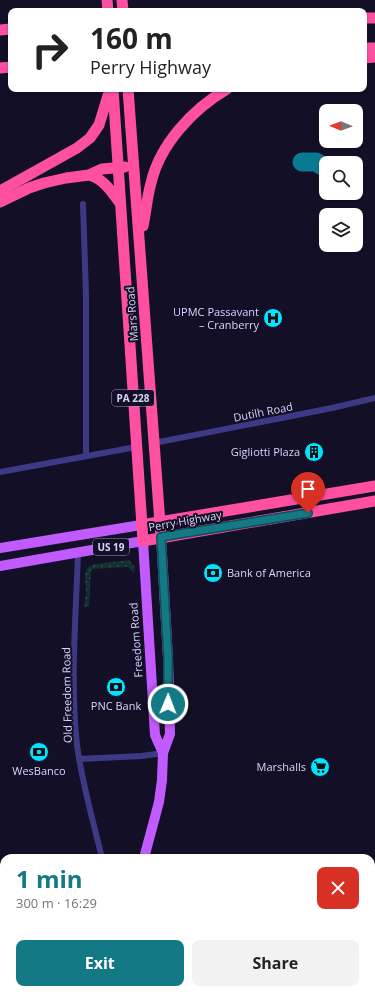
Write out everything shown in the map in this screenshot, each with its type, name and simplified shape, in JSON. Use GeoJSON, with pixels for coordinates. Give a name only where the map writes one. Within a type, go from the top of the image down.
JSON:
{"type":"FeatureCollection","features":[{"type":"Feature","properties":{"kind":"highway"},"geometry":{"type":"LineString","coordinates":[[0,190],[77,148],[90,138],[99,125],[109,92]]}},
{"type":"Feature","properties":{"kind":"highway","name":"Mars Road"},"geometry":{"type":"LineString","coordinates":[[113,92],[141,524]]}},
{"type":"Feature","properties":{"kind":"highway","name":"Mars Road"},"geometry":{"type":"LineString","coordinates":[[128,92],[161,537]]}},
{"type":"Feature","properties":{"kind":"highway"},"geometry":{"type":"LineString","coordinates":[[140,243],[151,182],[168,146],[187,121],[214,97],[222,92]]}},
{"type":"Feature","properties":{"kind":"highway"},"geometry":{"type":"LineString","coordinates":[[0,202],[29,188],[44,183],[89,175],[102,169],[133,167]]}},
{"type":"Feature","properties":{"kind":"highway"},"geometry":{"type":"LineString","coordinates":[[89,175],[96,177],[106,185],[120,202]]}},
{"type":"Feature","properties":{"kind":"highway","name":"Perry Highway"},"geometry":{"type":"LineString","coordinates":[[141,524],[375,486]]}},
{"type":"Feature","properties":{"kind":"highway","name":"Perry Highway"},"geometry":{"type":"LineString","coordinates":[[143,541],[375,501]]}},
{"type":"Feature","properties":{"kind":"highway","name":"Freedom Road"},"geometry":{"type":"LineString","coordinates":[[141,524],[143,541]]}},
{"type":"Feature","properties":{"kind":"main road","name":"Perry Highway"},"geometry":{"type":"LineString","coordinates":[[0,548],[141,524]]}},
{"type":"Feature","properties":{"kind":"main road","name":"Freedom Road"},"geometry":{"type":"LineString","coordinates":[[145,854],[159,802],[162,780],[163,753],[170,734],[168,658],[161,537]]}},
{"type":"Feature","properties":{"kind":"main road","name":"Perry Highway"},"geometry":{"type":"LineString","coordinates":[[0,566],[143,541]]}},
{"type":"Feature","properties":{"kind":"main road","name":"Freedom Road"},"geometry":{"type":"LineString","coordinates":[[143,541],[155,735],[163,753]]}},
{"type":"Feature","properties":{"kind":"street"},"geometry":{"type":"LineString","coordinates":[[83,204],[86,295],[86,456]]}},
{"type":"Feature","properties":{"kind":"street","name":"Dutilh Road"},"geometry":{"type":"LineString","coordinates":[[154,443],[332,408],[375,398]]}},
{"type":"Feature","properties":{"kind":"street"},"geometry":{"type":"LineString","coordinates":[[0,472],[136,447]]}},
{"type":"Feature","properties":{"kind":"street","name":"Old Freedom Road"},"geometry":{"type":"LineString","coordinates":[[78,552],[74,686],[79,759],[101,854]]}},
{"type":"Feature","properties":{"kind":"street"},"geometry":{"type":"LineString","coordinates":[[79,759],[142,756],[163,753]]}},
{"type":"Feature","properties":{"kind":"green space"},"geometry":{"type":"Polygon","coordinates":[[[129,560],[135,567],[134,573],[128,567],[93,569],[91,571],[89,606],[84,607],[86,593],[85,574],[88,567],[95,564],[129,560]]]}},
{"type":"Feature","properties":{"kind":"taxiway"},"geometry":{"type":"LineString","coordinates":[[302,162],[316,162],[319,164]]}},
{"type":"Feature","properties":{"kind":"place","name":"UPMC Passavant – Cranberry"},"geometry":{"type":"Point","coordinates":[273,318]}},
{"type":"Feature","properties":{"kind":"place","name":"Gigliotti Plaza"},"geometry":{"type":"Point","coordinates":[314,452]}},
{"type":"Feature","properties":{"kind":"place","name":"Bank of America"},"geometry":{"type":"Point","coordinates":[213,573]}},
{"type":"Feature","properties":{"kind":"place","name":"PNC Bank"},"geometry":{"type":"Point","coordinates":[116,687]}},
{"type":"Feature","properties":{"kind":"place","name":"WesBanco"},"geometry":{"type":"Point","coordinates":[39,752]}},
{"type":"Feature","properties":{"kind":"place","name":"Marshalls"},"geometry":{"type":"Point","coordinates":[320,767]}},
{"type":"Feature","properties":{"kind":"route"},"geometry":{"type":"LineString","coordinates":[[168,704],[168,658],[161,537],[308,513]]}}]}
